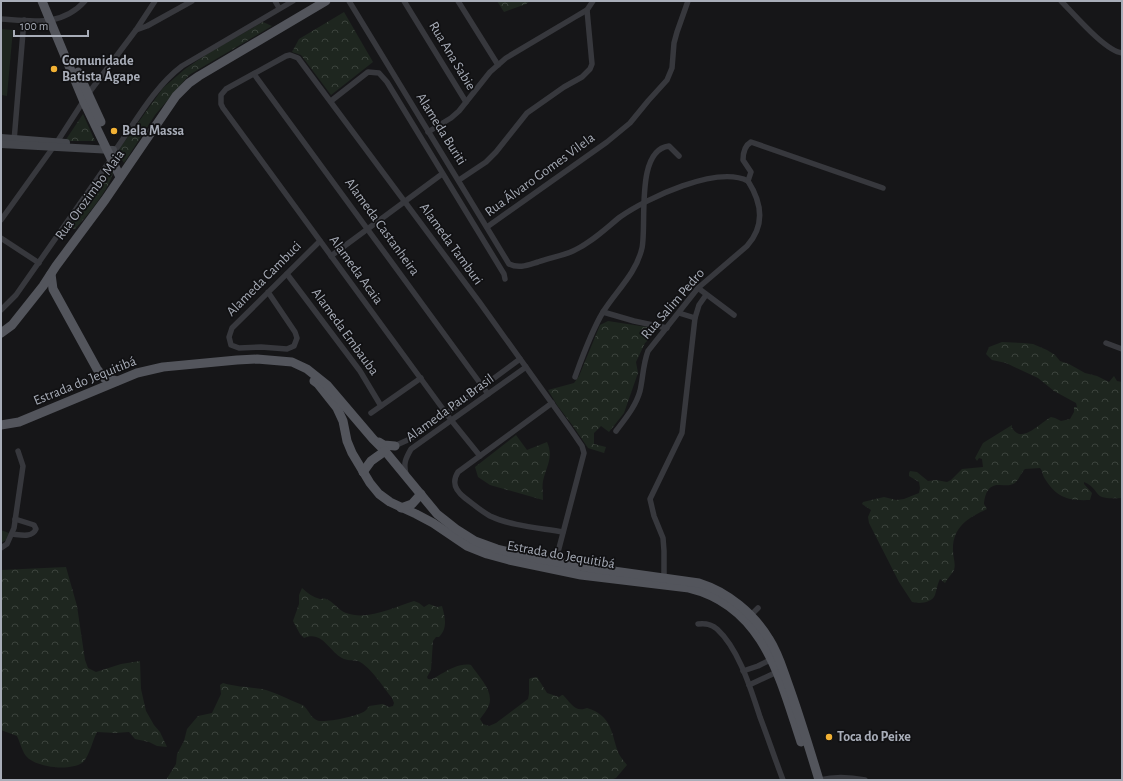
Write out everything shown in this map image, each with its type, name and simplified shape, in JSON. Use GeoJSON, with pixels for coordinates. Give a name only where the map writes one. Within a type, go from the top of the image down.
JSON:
{"type":"FeatureCollection","features":[{"type":"Feature","properties":{"kind":"main road"},"geometry":{"type":"LineString","coordinates":[[42,1],[53,20],[86,98],[122,175]]}},
{"type":"Feature","properties":{"kind":"main road"},"geometry":{"type":"LineString","coordinates":[[48,1],[53,20]]}},
{"type":"Feature","properties":{"kind":"main road","name":"Rua Orozimbo Maia"},"geometry":{"type":"LineString","coordinates":[[1,333],[12,325],[38,292],[122,175],[169,106],[189,83],[326,1]]}},
{"type":"Feature","properties":{"kind":"main road"},"geometry":{"type":"LineString","coordinates":[[1,138],[14,142],[110,150]]}},
{"type":"Feature","properties":{"kind":"main road"},"geometry":{"type":"LineString","coordinates":[[1,144],[14,142]]}},
{"type":"Feature","properties":{"kind":"main road"},"geometry":{"type":"LineString","coordinates":[[51,274],[52,289],[97,369],[104,378],[117,381]]}},
{"type":"Feature","properties":{"kind":"main road"},"geometry":{"type":"LineString","coordinates":[[38,292],[45,289],[52,289]]}},
{"type":"Feature","properties":{"kind":"main road","name":"Estrada do Jequitibá"},"geometry":{"type":"LineString","coordinates":[[2,426],[19,422],[137,373],[163,368],[257,359],[292,362],[307,369],[327,385],[385,451],[437,514],[456,529],[475,541],[497,549],[529,557],[585,567],[699,583],[711,587],[729,597],[762,629],[778,655],[798,710],[820,780]]}},
{"type":"Feature","properties":{"kind":"main road","name":"Estrada do Jequitibá"},"geometry":{"type":"LineString","coordinates":[[277,361],[302,373],[318,384],[330,399],[340,414],[352,453],[370,483],[379,494],[401,508],[433,523],[467,546],[487,554],[509,560],[581,575],[677,586],[706,593],[720,600],[736,612],[751,627],[763,643],[772,659],[813,780]]}},
{"type":"Feature","properties":{"kind":"main road"},"geometry":{"type":"LineString","coordinates":[[88,394],[98,384],[97,369]]}},
{"type":"Feature","properties":{"kind":"main road"},"geometry":{"type":"LineString","coordinates":[[373,439],[384,445],[394,446]]}},
{"type":"Feature","properties":{"kind":"main road"},"geometry":{"type":"LineString","coordinates":[[363,472],[371,461],[385,451]]}},
{"type":"Feature","properties":{"kind":"main road"},"geometry":{"type":"LineString","coordinates":[[401,508],[412,504],[421,494]]}},
{"type":"Feature","properties":{"kind":"street"},"geometry":{"type":"LineString","coordinates":[[1,19],[53,20],[68,15],[85,1]]}},
{"type":"Feature","properties":{"kind":"street"},"geometry":{"type":"LineString","coordinates":[[1,220],[155,1]]}},
{"type":"Feature","properties":{"kind":"street"},"geometry":{"type":"LineString","coordinates":[[136,30],[147,26],[192,1]]}},
{"type":"Feature","properties":{"kind":"street"},"geometry":{"type":"LineString","coordinates":[[275,1],[279,8]]}},
{"type":"Feature","properties":{"kind":"street"},"geometry":{"type":"LineString","coordinates":[[1,310],[16,295],[39,263],[110,150],[158,89],[173,73],[182,66],[293,1]]}},
{"type":"Feature","properties":{"kind":"street","name":"Alameda Buriti"},"geometry":{"type":"LineString","coordinates":[[350,1],[509,264],[515,267],[524,266],[573,251],[590,242],[621,217],[645,202]]}},
{"type":"Feature","properties":{"kind":"street","name":"Rua Ana Sabie"},"geometry":{"type":"LineString","coordinates":[[404,1],[466,102]]}},
{"type":"Feature","properties":{"kind":"street"},"geometry":{"type":"LineString","coordinates":[[458,1],[498,65]]}},
{"type":"Feature","properties":{"kind":"street"},"geometry":{"type":"LineString","coordinates":[[428,132],[451,118],[459,111],[476,88],[506,58],[587,10],[592,1]]}},
{"type":"Feature","properties":{"kind":"street","name":"Rua Álvaro Gomes Vilela"},"geometry":{"type":"LineString","coordinates":[[487,228],[607,142],[630,123],[667,80],[672,68],[675,38],[688,1]]}},
{"type":"Feature","properties":{"kind":"street"},"geometry":{"type":"LineString","coordinates":[[1061,1],[1104,45],[1122,53]]}},
{"type":"Feature","properties":{"kind":"street"},"geometry":{"type":"LineString","coordinates":[[459,180],[486,162],[496,152],[527,113],[564,87],[582,77],[590,69],[592,64],[587,10]]}},
{"type":"Feature","properties":{"kind":"street"},"geometry":{"type":"LineString","coordinates":[[144,17],[156,20]]}},
{"type":"Feature","properties":{"kind":"street"},"geometry":{"type":"LineString","coordinates":[[14,142],[24,20]]}},
{"type":"Feature","properties":{"kind":"street","name":"Alameda Tamburi"},"geometry":{"type":"LineString","coordinates":[[254,74],[290,55],[298,58],[526,367],[582,446],[584,453],[581,467],[563,532]]}},
{"type":"Feature","properties":{"kind":"street"},"geometry":{"type":"LineString","coordinates":[[331,101],[368,72],[379,73],[387,82],[504,274],[505,279]]}},
{"type":"Feature","properties":{"kind":"street","name":"Alameda Acaia"},"geometry":{"type":"LineString","coordinates":[[254,74],[226,89],[220,95],[223,108],[451,420],[480,456]]}},
{"type":"Feature","properties":{"kind":"street","name":"Alameda Castanheira"},"geometry":{"type":"LineString","coordinates":[[254,74],[488,394]]}},
{"type":"Feature","properties":{"kind":"street","name":"Rua Salim Pedro"},"geometry":{"type":"LineString","coordinates":[[616,431],[634,405],[640,393],[645,359],[648,351],[698,288],[747,246],[754,238],[760,219],[759,204],[748,181],[751,172],[744,163],[743,158],[746,148],[751,142],[883,188]]}},
{"type":"Feature","properties":{"kind":"street"},"geometry":{"type":"LineString","coordinates":[[575,377],[592,334],[603,312],[635,267],[642,248],[646,178],[649,165],[656,154],[664,147],[669,146],[679,156]]}},
{"type":"Feature","properties":{"kind":"street"},"geometry":{"type":"LineString","coordinates":[[331,256],[442,174]]}},
{"type":"Feature","properties":{"kind":"street"},"geometry":{"type":"LineString","coordinates":[[645,202],[706,179],[727,176],[744,178],[748,181]]}},
{"type":"Feature","properties":{"kind":"street"},"geometry":{"type":"LineString","coordinates":[[1,238],[39,263]]}},
{"type":"Feature","properties":{"kind":"street","name":"Alameda Cambuci"},"geometry":{"type":"LineString","coordinates":[[268,292],[295,332],[297,338],[294,346],[287,349],[261,347],[239,348],[231,345],[228,337],[232,328],[268,292],[287,274],[320,240]]}},
{"type":"Feature","properties":{"kind":"street","name":"Alameda Embauba"},"geometry":{"type":"LineString","coordinates":[[287,274],[360,371],[381,406]]}},
{"type":"Feature","properties":{"kind":"street"},"geometry":{"type":"LineString","coordinates":[[698,288],[734,315]]}},
{"type":"Feature","properties":{"kind":"street"},"geometry":{"type":"LineString","coordinates":[[664,578],[663,538],[654,516],[650,499],[682,433],[695,318],[699,305],[706,295]]}},
{"type":"Feature","properties":{"kind":"street"},"geometry":{"type":"LineString","coordinates":[[603,312],[634,321],[667,328]]}},
{"type":"Feature","properties":{"kind":"street"},"geometry":{"type":"LineString","coordinates":[[679,313],[695,318]]}},
{"type":"Feature","properties":{"kind":"street"},"geometry":{"type":"LineString","coordinates":[[1106,343],[1122,349]]}},
{"type":"Feature","properties":{"kind":"street","name":"Alameda Pau Brasil"},"geometry":{"type":"LineString","coordinates":[[385,451],[407,441],[520,359]]}},
{"type":"Feature","properties":{"kind":"street","name":"Alameda Pau Brasil"},"geometry":{"type":"LineString","coordinates":[[406,477],[404,461],[412,449],[526,367]]}},
{"type":"Feature","properties":{"kind":"street"},"geometry":{"type":"LineString","coordinates":[[371,413],[421,378]]}},
{"type":"Feature","properties":{"kind":"street"},"geometry":{"type":"LineString","coordinates":[[552,403],[458,472],[455,476],[454,486],[459,493],[491,516],[512,523],[563,532],[558,552]]}},
{"type":"Feature","properties":{"kind":"street"},"geometry":{"type":"LineString","coordinates":[[407,441],[412,449]]}},
{"type":"Feature","properties":{"kind":"street"},"geometry":{"type":"LineString","coordinates":[[1,548],[7,544],[12,534],[15,519],[23,466],[18,451]]}},
{"type":"Feature","properties":{"kind":"street"},"geometry":{"type":"LineString","coordinates":[[12,534],[30,535],[35,532],[36,529],[34,524],[30,522],[15,519]]}},
{"type":"Feature","properties":{"kind":"street"},"geometry":{"type":"LineString","coordinates":[[750,616],[758,608]]}},
{"type":"Feature","properties":{"kind":"street"},"geometry":{"type":"LineString","coordinates":[[698,624],[706,623],[717,629],[728,642],[749,685],[783,780]]}},
{"type":"Feature","properties":{"kind":"street"},"geometry":{"type":"LineString","coordinates":[[743,671],[772,659]]}},
{"type":"Feature","properties":{"kind":"street"},"geometry":{"type":"LineString","coordinates":[[749,685],[777,672]]}},
{"type":"Feature","properties":{"kind":"street"},"geometry":{"type":"LineString","coordinates":[[820,780],[830,777],[865,780]]}},
{"type":"Feature","properties":{"kind":"green space"},"geometry":{"type":"Polygon","coordinates":[[[497,1],[530,1],[526,4],[504,12],[497,1]]]}},
{"type":"Feature","properties":{"kind":"green space"},"geometry":{"type":"Polygon","coordinates":[[[344,12],[373,62],[331,95],[301,55],[292,52],[299,39],[344,12]]]}},
{"type":"Feature","properties":{"kind":"green space"},"geometry":{"type":"Polygon","coordinates":[[[263,22],[272,26],[189,75],[155,115],[124,163],[117,152],[163,88],[185,69],[210,52],[263,22]]]}},
{"type":"Feature","properties":{"kind":"green space"},"geometry":{"type":"Polygon","coordinates":[[[1,29],[13,30],[7,96],[1,95],[1,29]]]}},
{"type":"Feature","properties":{"kind":"green space"},"geometry":{"type":"Polygon","coordinates":[[[83,114],[95,141],[65,141],[83,114]]]}},
{"type":"Feature","properties":{"kind":"green space"},"geometry":{"type":"Polygon","coordinates":[[[109,168],[113,172],[111,178],[108,186],[97,202],[75,229],[67,227],[109,168]]]}},
{"type":"Feature","properties":{"kind":"green space"},"geometry":{"type":"Polygon","coordinates":[[[608,321],[647,327],[650,332],[648,340],[636,362],[638,373],[624,413],[609,432],[601,426],[594,433],[594,444],[606,447],[604,453],[588,448],[548,390],[574,383],[579,376],[600,325],[608,321]]]}},
{"type":"Feature","properties":{"kind":"green space"},"geometry":{"type":"Polygon","coordinates":[[[1002,342],[1033,344],[1055,355],[1060,361],[1085,373],[1097,376],[1109,382],[1114,376],[1117,381],[1122,382],[1122,498],[1102,497],[1091,486],[1084,482],[1092,493],[1090,500],[1070,499],[1054,490],[1044,478],[1040,468],[1025,469],[1017,481],[1013,484],[996,485],[988,490],[984,500],[984,504],[987,509],[962,524],[955,536],[953,551],[955,568],[952,573],[945,583],[940,579],[935,595],[931,600],[922,603],[912,602],[899,582],[869,523],[868,517],[871,510],[862,504],[863,502],[884,497],[896,500],[904,499],[919,493],[919,482],[909,476],[910,471],[917,472],[928,481],[936,480],[947,482],[962,469],[983,467],[982,459],[979,458],[977,461],[975,458],[983,443],[1012,425],[1015,432],[1025,434],[1051,417],[1061,421],[1070,419],[1074,412],[1074,407],[1077,407],[1076,403],[1054,391],[1038,378],[1006,363],[992,360],[986,354],[989,347],[1002,342]]]}},
{"type":"Feature","properties":{"kind":"green space"},"geometry":{"type":"Polygon","coordinates":[[[516,435],[527,450],[547,442],[550,457],[543,481],[543,500],[490,485],[478,477],[475,467],[516,435]]]}},
{"type":"Feature","properties":{"kind":"green space"},"geometry":{"type":"Polygon","coordinates":[[[1,530],[9,533],[6,540],[1,543],[1,530]]]}},
{"type":"Feature","properties":{"kind":"green space"},"geometry":{"type":"Polygon","coordinates":[[[66,567],[77,606],[85,660],[88,668],[96,672],[121,664],[140,661],[141,689],[146,711],[160,732],[167,747],[157,746],[149,742],[135,739],[129,732],[97,732],[89,753],[82,763],[70,767],[53,767],[45,766],[31,760],[26,756],[17,736],[1,730],[1,570],[66,567]]]}},
{"type":"Feature","properties":{"kind":"green space"},"geometry":{"type":"Polygon","coordinates":[[[302,588],[313,596],[320,599],[326,599],[343,612],[354,615],[381,612],[414,601],[424,607],[429,604],[437,607],[442,606],[445,626],[442,634],[439,637],[436,637],[433,641],[431,670],[427,677],[428,679],[434,678],[457,666],[471,665],[488,689],[490,700],[489,705],[480,719],[483,724],[489,726],[496,723],[528,699],[529,679],[537,677],[547,693],[559,697],[563,695],[576,708],[587,708],[601,715],[606,720],[612,731],[618,752],[627,765],[616,778],[610,780],[166,780],[176,764],[177,754],[184,741],[187,729],[198,716],[212,713],[221,694],[220,685],[223,683],[262,689],[276,694],[303,706],[314,718],[320,721],[350,717],[366,711],[369,706],[383,704],[389,707],[393,706],[394,703],[392,698],[372,672],[363,664],[358,661],[342,658],[321,639],[310,636],[304,638],[300,634],[293,621],[299,604],[299,595],[302,588]]]}},
{"type":"Feature","properties":{"kind":"place","name":"Comunidade Batista Ágape"},"geometry":{"type":"Point","coordinates":[54,69]}},
{"type":"Feature","properties":{"kind":"place","name":"Bela Massa"},"geometry":{"type":"Point","coordinates":[114,131]}},
{"type":"Feature","properties":{"kind":"place","name":"Toca do Peixe"},"geometry":{"type":"Point","coordinates":[829,737]}}]}
